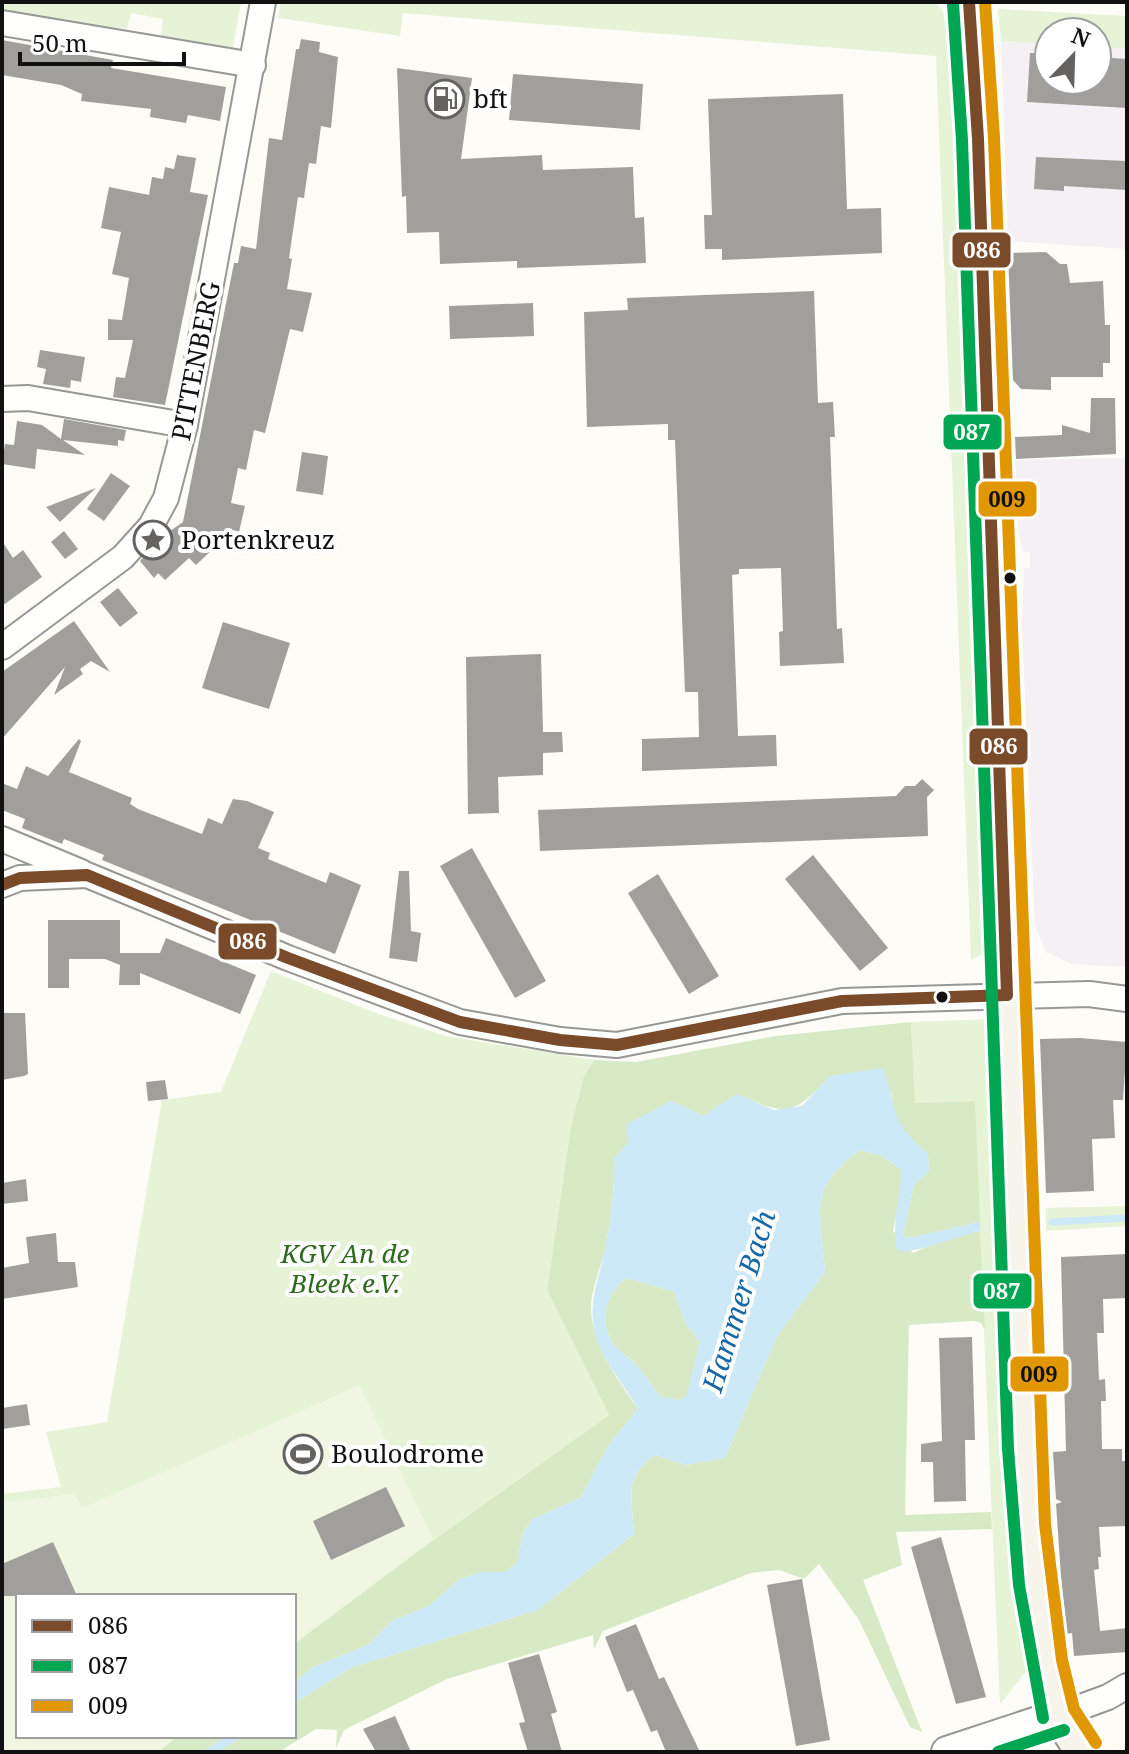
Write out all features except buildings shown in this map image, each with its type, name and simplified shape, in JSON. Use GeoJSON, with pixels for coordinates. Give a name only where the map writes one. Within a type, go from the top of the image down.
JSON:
{"type":"FeatureCollection","features":[{"type":"Feature","properties":{"kind":"main road"},"geometry":{"type":"LineString","coordinates":[[969,2],[978,139],[1007,995],[1029,1525],[1044,1649],[1059,1715],[1083,1752]]}},
{"type":"Feature","properties":{"kind":"street","name":"PITTENBERG"},"geometry":{"type":"LineString","coordinates":[[2,647],[123,557],[151,526],[166,498],[185,425],[263,2]]}},
{"type":"Feature","properties":{"kind":"street"},"geometry":{"type":"LineString","coordinates":[[2,23],[253,65]]}},
{"type":"Feature","properties":{"kind":"street"},"geometry":{"type":"LineString","coordinates":[[2,399],[28,398],[185,425]]}},
{"type":"Feature","properties":{"kind":"street"},"geometry":{"type":"LineString","coordinates":[[2,839],[288,958],[460,1022],[560,1040],[617,1045],[842,1001],[1089,994],[1127,999]]}},
{"type":"Feature","properties":{"kind":"street"},"geometry":{"type":"LineString","coordinates":[[2,885],[20,878],[87,875]]}},
{"type":"Feature","properties":{"kind":"street"},"geometry":{"type":"LineString","coordinates":[[947,1752],[1059,1715],[1108,1697],[1127,1686]]}},
{"type":"Feature","properties":{"kind":"shaded area"},"geometry":{"type":"Polygon","coordinates":[[[1001,41],[1033,43],[1033,96],[1113,96],[1113,48],[1127,49],[1127,249],[1008,241],[1001,41]]]}},
{"type":"Feature","properties":{"kind":"shaded area"},"geometry":{"type":"Polygon","coordinates":[[[1127,458],[1127,967],[1071,964],[1046,952],[1035,926],[1022,627],[1024,568],[1030,568],[1030,552],[1023,552],[1018,526],[1015,460],[1127,458]]]}},
{"type":"Feature","properties":{"kind":"green space"},"geometry":{"type":"Polygon","coordinates":[[[2,2],[241,2],[231,59],[169,48],[161,34],[163,19],[131,13],[127,29],[113,27],[111,38],[2,19],[2,2]]]}},
{"type":"Feature","properties":{"kind":"green space"},"geometry":{"type":"Polygon","coordinates":[[[281,2],[935,2],[943,11],[956,84],[990,950],[971,960],[936,56],[403,13],[400,36],[278,18],[281,2]]]}},
{"type":"Feature","properties":{"kind":"green space"},"geometry":{"type":"Polygon","coordinates":[[[998,9],[1127,16],[1127,49],[1113,48],[1113,16],[1033,16],[1033,43],[1001,41],[998,9]]]}},
{"type":"Feature","properties":{"kind":"green space","name":"KGV An de Bleek e.V."},"geometry":{"type":"Polygon","coordinates":[[[271,971],[376,1013],[446,1036],[594,1060],[584,1076],[571,1126],[547,1290],[609,1415],[433,1540],[359,1386],[81,1509],[75,1494],[2,1503],[2,1494],[61,1487],[46,1432],[107,1422],[162,1100],[221,1092],[271,971]]]}},
{"type":"Feature","properties":{"kind":"green space"},"geometry":{"type":"Polygon","coordinates":[[[992,1019],[1016,1598],[1028,1669],[1000,1704],[974,1101],[914,1103],[911,1022],[992,1019]]]}},
{"type":"Feature","properties":{"kind":"green space"},"geometry":{"type":"Polygon","coordinates":[[[911,1022],[915,1103],[975,1101],[980,1222],[908,1238],[903,1236],[914,1185],[929,1171],[928,1154],[897,1121],[892,1094],[830,1076],[806,1099],[788,1109],[767,1106],[737,1094],[703,1116],[671,1101],[614,1158],[609,1227],[592,1295],[593,1324],[601,1350],[638,1409],[608,1446],[581,1497],[533,1519],[523,1532],[517,1563],[505,1572],[481,1572],[460,1579],[431,1605],[392,1621],[368,1645],[311,1668],[296,1681],[296,1642],[359,1593],[609,1415],[547,1290],[571,1126],[584,1076],[594,1060],[636,1062],[776,1036],[911,1022]]]}},
{"type":"Feature","properties":{"kind":"green space"},"geometry":{"type":"Polygon","coordinates":[[[860,1150],[883,1156],[901,1170],[901,1194],[893,1231],[913,1253],[943,1239],[980,1231],[985,1330],[981,1323],[974,1321],[909,1325],[905,1515],[991,1512],[992,1529],[896,1532],[902,1565],[863,1580],[922,1732],[910,1727],[859,1620],[819,1564],[804,1579],[779,1570],[751,1573],[603,1631],[594,1649],[593,1635],[447,1679],[344,1730],[336,1748],[337,1730],[316,1729],[279,1752],[219,1752],[240,1738],[296,1738],[296,1702],[353,1667],[538,1610],[634,1534],[631,1500],[634,1481],[645,1463],[655,1455],[686,1465],[725,1458],[776,1338],[825,1272],[821,1204],[831,1177],[860,1150]]]}},
{"type":"Feature","properties":{"kind":"green space"},"geometry":{"type":"Polygon","coordinates":[[[1127,1206],[1127,1226],[1046,1231],[1046,1208],[1127,1206]]]}},
{"type":"Feature","properties":{"kind":"green space"},"geometry":{"type":"Polygon","coordinates":[[[627,1278],[674,1292],[685,1322],[700,1342],[687,1396],[679,1400],[661,1397],[609,1336],[606,1308],[613,1292],[627,1278]]]}},
{"type":"Feature","properties":{"kind":"green space","name":"Boulodrome"},"geometry":{"type":"Polygon","coordinates":[[[360,1386],[433,1540],[296,1643],[296,1594],[16,1594],[16,1738],[176,1738],[158,1752],[2,1752],[2,1503],[75,1494],[82,1508],[360,1386]]]}},
{"type":"Feature","properties":{"kind":"green space"},"geometry":{"type":"Polygon","coordinates":[[[176,1738],[223,1738],[202,1752],[158,1752],[176,1738]]]}},
{"type":"Feature","properties":{"kind":"water"},"geometry":{"type":"Polygon","coordinates":[[[883,1068],[900,1122],[928,1154],[929,1171],[914,1185],[903,1236],[908,1238],[980,1222],[980,1231],[924,1248],[897,1250],[895,1230],[901,1170],[883,1156],[860,1150],[831,1177],[824,1190],[820,1218],[825,1272],[776,1338],[725,1458],[686,1465],[655,1455],[645,1463],[638,1471],[632,1490],[634,1534],[538,1610],[353,1667],[296,1702],[296,1681],[311,1668],[368,1645],[392,1621],[430,1605],[460,1579],[481,1572],[505,1572],[517,1563],[523,1532],[533,1519],[581,1497],[608,1446],[638,1409],[601,1349],[593,1317],[594,1295],[611,1216],[614,1158],[629,1142],[626,1125],[671,1101],[703,1116],[737,1094],[774,1110],[802,1106],[830,1076],[883,1068]],[[627,1278],[613,1292],[606,1308],[606,1327],[616,1347],[637,1366],[661,1397],[679,1400],[687,1395],[700,1342],[685,1322],[674,1292],[627,1278]]]}},
{"type":"Feature","properties":{"kind":"water"},"geometry":{"type":"Polygon","coordinates":[[[223,1738],[240,1738],[219,1752],[202,1752],[223,1738]]]}},
{"type":"Feature","properties":{"kind":"waterway","name":"Hammer Bach"},"geometry":{"type":"LineString","coordinates":[[1052,1222],[1127,1218]]}},
{"type":"Feature","properties":{"kind":"transit line","name":"086"},"geometry":{"type":"LineString","coordinates":[[969,2],[978,139],[1007,995]]}},
{"type":"Feature","properties":{"kind":"transit line","name":"009"},"geometry":{"type":"LineString","coordinates":[[985,2],[994,138],[1045,1524],[1062,1660],[1074,1709],[1096,1743]]}},
{"type":"Feature","properties":{"kind":"transit line","name":"087"},"geometry":{"type":"LineString","coordinates":[[953,3],[962,140],[1008,1449],[1019,1585],[1043,1718]]}},
{"type":"Feature","properties":{"kind":"transit line","name":"086"},"geometry":{"type":"LineString","coordinates":[[2,885],[20,878],[87,875],[288,958],[460,1022],[560,1040],[617,1045],[842,1001],[1007,995]]}},
{"type":"Feature","properties":{"kind":"transit line","name":"087"},"geometry":{"type":"LineString","coordinates":[[998,1752],[1064,1730]]}},
{"type":"Feature","properties":{"kind":"place","name":"bft"},"geometry":{"type":"Point","coordinates":[445,99]}},
{"type":"Feature","properties":{"kind":"place","name":"Portenkreuz"},"geometry":{"type":"Point","coordinates":[153,540]}},
{"type":"Feature","properties":{"kind":"place","name":"Boulodrome"},"geometry":{"type":"Point","coordinates":[303,1454]}}]}
